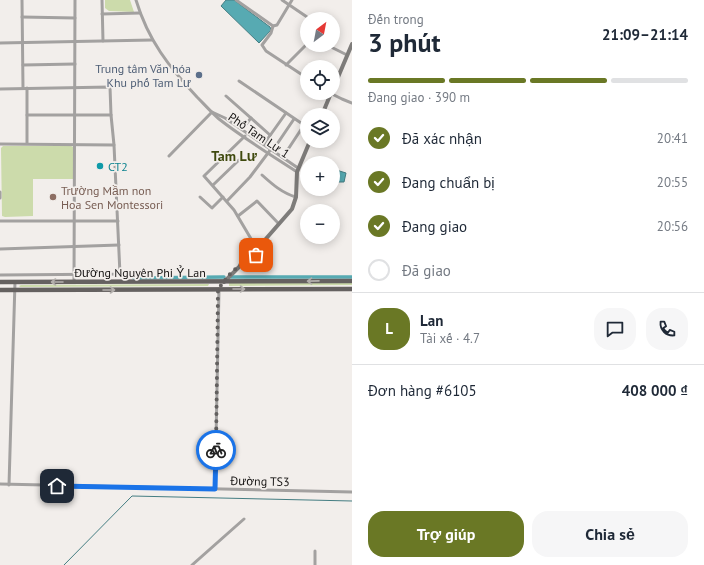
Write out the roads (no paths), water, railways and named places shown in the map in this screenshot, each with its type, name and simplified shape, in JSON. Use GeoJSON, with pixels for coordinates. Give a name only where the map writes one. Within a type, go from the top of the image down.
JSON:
{"type":"FeatureCollection","features":[{"type":"Feature","properties":{"kind":"main road","name":"Đường Nguyên Phi Ỷ Lan"},"geometry":{"type":"LineString","coordinates":[[0,282],[352,281]]}},
{"type":"Feature","properties":{"kind":"main road"},"geometry":{"type":"LineString","coordinates":[[218,289],[224,282]]}},
{"type":"Feature","properties":{"kind":"main road","name":"Đường Nguyên Phi Ỷ Lan"},"geometry":{"type":"LineString","coordinates":[[0,290],[352,289]]}},
{"type":"Feature","properties":{"kind":"street"},"geometry":{"type":"LineString","coordinates":[[22,0],[23,88]]}},
{"type":"Feature","properties":{"kind":"street"},"geometry":{"type":"LineString","coordinates":[[74,0],[74,282]]}},
{"type":"Feature","properties":{"kind":"street"},"geometry":{"type":"LineString","coordinates":[[102,0],[103,41]]}},
{"type":"Feature","properties":{"kind":"street","name":"Phố Tam Lư 1"},"geometry":{"type":"LineString","coordinates":[[137,0],[140,13],[152,40],[172,70],[218,118],[269,153],[298,170]]}},
{"type":"Feature","properties":{"kind":"street"},"geometry":{"type":"LineString","coordinates":[[236,0],[273,26]]}},
{"type":"Feature","properties":{"kind":"street"},"geometry":{"type":"LineString","coordinates":[[282,0],[300,12]]}},
{"type":"Feature","properties":{"kind":"street"},"geometry":{"type":"LineString","coordinates":[[292,0],[276,25],[273,26],[271,33],[262,45],[266,51],[300,74]]}},
{"type":"Feature","properties":{"kind":"street"},"geometry":{"type":"LineString","coordinates":[[102,14],[140,13]]}},
{"type":"Feature","properties":{"kind":"street"},"geometry":{"type":"LineString","coordinates":[[22,17],[75,18]]}},
{"type":"Feature","properties":{"kind":"street"},"geometry":{"type":"LineString","coordinates":[[0,43],[152,40]]}},
{"type":"Feature","properties":{"kind":"street"},"geometry":{"type":"LineString","coordinates":[[340,73],[352,44]]}},
{"type":"Feature","properties":{"kind":"street"},"geometry":{"type":"LineString","coordinates":[[286,65],[300,51]]}},
{"type":"Feature","properties":{"kind":"street"},"geometry":{"type":"LineString","coordinates":[[340,51],[348,55]]}},
{"type":"Feature","properties":{"kind":"street"},"geometry":{"type":"LineString","coordinates":[[23,65],[75,64]]}},
{"type":"Feature","properties":{"kind":"street"},"geometry":{"type":"LineString","coordinates":[[239,82],[300,123]]}},
{"type":"Feature","properties":{"kind":"street"},"geometry":{"type":"LineString","coordinates":[[0,88],[110,87],[120,274],[0,275]]}},
{"type":"Feature","properties":{"kind":"street"},"geometry":{"type":"LineString","coordinates":[[27,88],[27,143]]}},
{"type":"Feature","properties":{"kind":"street"},"geometry":{"type":"LineString","coordinates":[[226,96],[270,135]]}},
{"type":"Feature","properties":{"kind":"street"},"geometry":{"type":"LineString","coordinates":[[340,98],[352,103]]}},
{"type":"Feature","properties":{"kind":"street"},"geometry":{"type":"LineString","coordinates":[[169,156],[212,112]]}},
{"type":"Feature","properties":{"kind":"street","name":"Phố Tam Lư 1"},"geometry":{"type":"LineString","coordinates":[[212,112],[225,118],[247,132],[283,157],[298,170]]}},
{"type":"Feature","properties":{"kind":"street"},"geometry":{"type":"LineString","coordinates":[[264,144],[286,113]]}},
{"type":"Feature","properties":{"kind":"street"},"geometry":{"type":"LineString","coordinates":[[28,115],[111,115]]}},
{"type":"Feature","properties":{"kind":"street"},"geometry":{"type":"LineString","coordinates":[[242,129],[251,118]]}},
{"type":"Feature","properties":{"kind":"street"},"geometry":{"type":"LineString","coordinates":[[227,201],[250,177],[272,150],[294,119]]}},
{"type":"Feature","properties":{"kind":"street"},"geometry":{"type":"LineString","coordinates":[[247,132],[204,176],[223,196],[238,216],[257,249]]}},
{"type":"Feature","properties":{"kind":"street"},"geometry":{"type":"LineString","coordinates":[[283,157],[300,133]]}},
{"type":"Feature","properties":{"kind":"street"},"geometry":{"type":"LineString","coordinates":[[0,144],[114,144]]}},
{"type":"Feature","properties":{"kind":"street"},"geometry":{"type":"LineString","coordinates":[[224,282],[257,249],[292,209],[296,197],[298,170],[307,148]]}},
{"type":"Feature","properties":{"kind":"street"},"geometry":{"type":"LineString","coordinates":[[213,185],[239,160]]}},
{"type":"Feature","properties":{"kind":"street"},"geometry":{"type":"LineString","coordinates":[[262,175],[287,195],[296,197]]}},
{"type":"Feature","properties":{"kind":"street"},"geometry":{"type":"LineString","coordinates":[[200,197],[212,208],[223,196]]}},
{"type":"Feature","properties":{"kind":"street"},"geometry":{"type":"LineString","coordinates":[[238,216],[256,201],[279,224]]}},
{"type":"Feature","properties":{"kind":"street"},"geometry":{"type":"LineString","coordinates":[[0,221],[118,221]]}},
{"type":"Feature","properties":{"kind":"street"},"geometry":{"type":"LineString","coordinates":[[0,249],[119,245]]}},
{"type":"Feature","properties":{"kind":"street"},"geometry":{"type":"LineString","coordinates":[[253,253],[270,267]]}},
{"type":"Feature","properties":{"kind":"street"},"geometry":{"type":"LineString","coordinates":[[10,485],[15,282]]}},
{"type":"Feature","properties":{"kind":"street"},"geometry":{"type":"LineString","coordinates":[[215,489],[218,289]]}},
{"type":"Feature","properties":{"kind":"street","name":"Đường TS3"},"geometry":{"type":"LineString","coordinates":[[0,484],[352,492]]}},
{"type":"Feature","properties":{"kind":"street"},"geometry":{"type":"LineString","coordinates":[[192,565],[244,519]]}},
{"type":"Feature","properties":{"kind":"street"},"geometry":{"type":"LineString","coordinates":[[315,551],[315,565]]}},
{"type":"Feature","properties":{"kind":"water"},"geometry":{"type":"Polygon","coordinates":[[[226,0],[234,0],[270,27],[271,30],[259,43],[221,6],[226,0]]]}},
{"type":"Feature","properties":{"kind":"water"},"geometry":{"type":"Polygon","coordinates":[[[340,171],[346,173],[344,182],[340,182],[340,171]]]}},
{"type":"Feature","properties":{"kind":"waterway"},"geometry":{"type":"LineString","coordinates":[[134,278],[224,277]]}},
{"type":"Feature","properties":{"kind":"waterway"},"geometry":{"type":"LineString","coordinates":[[231,277],[352,277]]}},
{"type":"Feature","properties":{"kind":"waterway"},"geometry":{"type":"LineString","coordinates":[[64,565],[132,496],[352,501]]}},
{"type":"Feature","properties":{"kind":"place","name":"Trung tâm Văn hóa Khu phố Tam Lư"},"geometry":{"type":"Point","coordinates":[199,75]}},
{"type":"Feature","properties":{"kind":"place","name":"CT2"},"geometry":{"type":"Point","coordinates":[100,166]}},
{"type":"Feature","properties":{"kind":"place","name":"Trường Mầm non Hoa Sen Montessori"},"geometry":{"type":"Point","coordinates":[53,197]}},
{"type":"Feature","properties":{"kind":"district","name":"Tam Lư"},"geometry":{"type":"Point","coordinates":[234,156]}}]}
